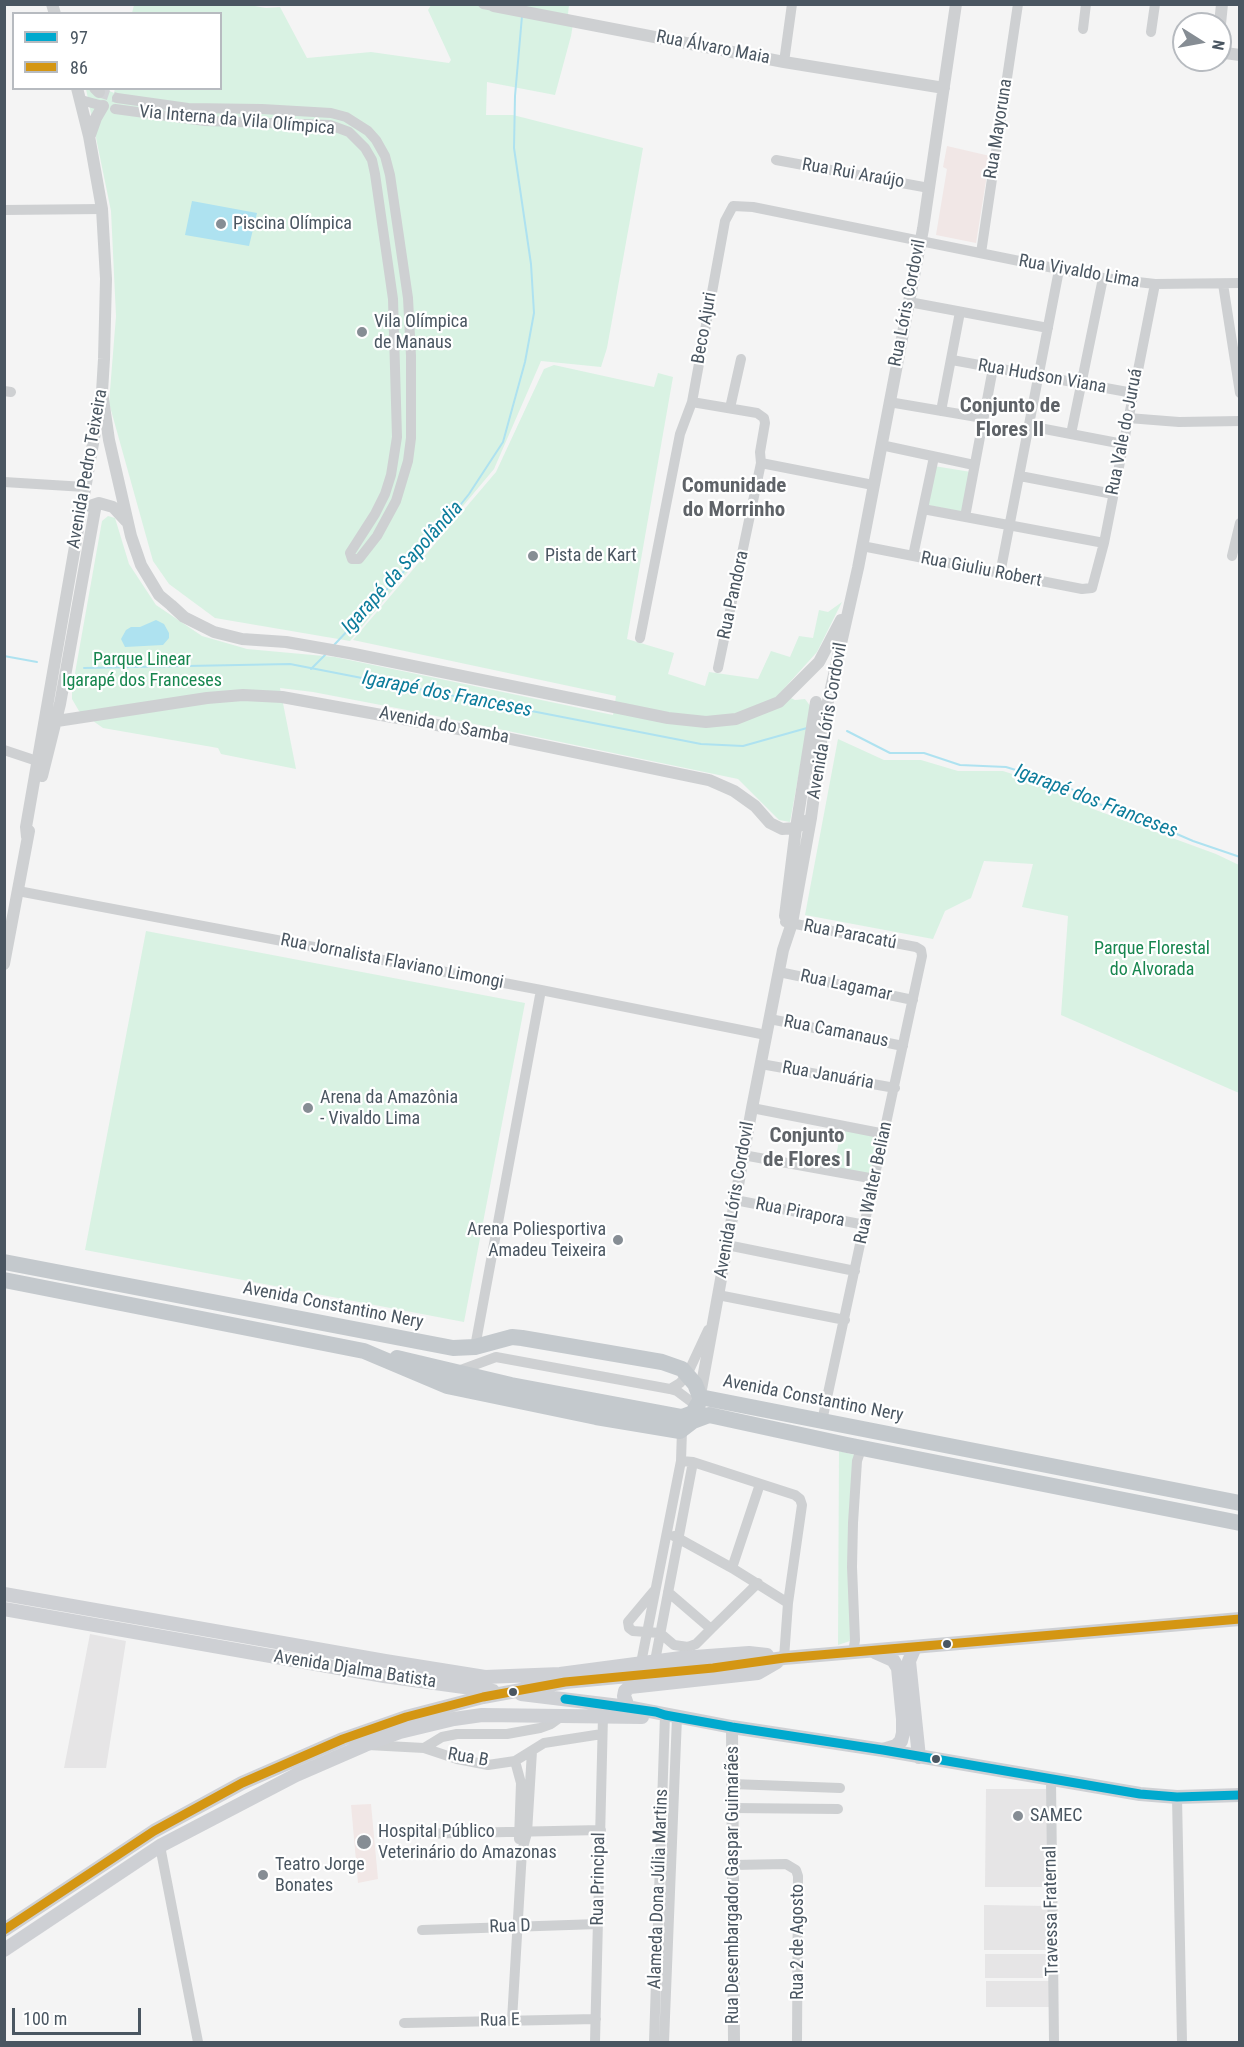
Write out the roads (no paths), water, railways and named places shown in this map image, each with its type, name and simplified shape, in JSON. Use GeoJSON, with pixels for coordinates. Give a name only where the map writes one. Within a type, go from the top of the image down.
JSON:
{"type":"FeatureCollection","features":[{"type":"Feature","properties":{"kind":"highway","name":"Avenida Constantino Nery"},"geometry":{"type":"LineString","coordinates":[[4,1262],[453,1348],[476,1347],[512,1337],[662,1362],[674,1365],[687,1375],[695,1384],[702,1406]]}},
{"type":"Feature","properties":{"kind":"highway"},"geometry":{"type":"LineString","coordinates":[[4,1280],[363,1351],[511,1384],[682,1418],[702,1406]]}},
{"type":"Feature","properties":{"kind":"highway"},"geometry":{"type":"LineString","coordinates":[[363,1351],[447,1386],[596,1417],[680,1431],[693,1421],[702,1406]]}},
{"type":"Feature","properties":{"kind":"highway","name":"Avenida Constantino Nery"},"geometry":{"type":"LineString","coordinates":[[702,1406],[822,1421],[1239,1503]]}},
{"type":"Feature","properties":{"kind":"highway","name":"Avenida Constantino Nery"},"geometry":{"type":"LineString","coordinates":[[702,1406],[867,1449],[1239,1522]]}},
{"type":"Feature","properties":{"kind":"main road","name":"Avenida Djalma Batista"},"geometry":{"type":"LineString","coordinates":[[4,1594],[485,1677],[560,1674],[648,1662],[749,1653],[784,1658]]}},
{"type":"Feature","properties":{"kind":"main road","name":"Avenida Djalma Batista"},"geometry":{"type":"LineString","coordinates":[[4,1610],[384,1676],[628,1707],[732,1727],[1140,1794],[1176,1797],[1239,1795]]}},
{"type":"Feature","properties":{"kind":"main road"},"geometry":{"type":"LineString","coordinates":[[4,1930],[154,1831],[242,1783],[374,1728],[406,1717],[483,1697],[565,1682],[713,1668],[784,1658],[1239,1617]]}},
{"type":"Feature","properties":{"kind":"main road"},"geometry":{"type":"LineString","coordinates":[[915,1647],[909,1661],[919,1757]]}},
{"type":"Feature","properties":{"kind":"main road"},"geometry":{"type":"LineString","coordinates":[[872,1651],[892,1660],[898,1668],[903,1733],[901,1741],[896,1746],[883,1750]]}},
{"type":"Feature","properties":{"kind":"main road"},"geometry":{"type":"LineString","coordinates":[[628,1707],[624,1696],[625,1691],[630,1688],[758,1673],[769,1669],[784,1658]]}},
{"type":"Feature","properties":{"kind":"main road"},"geometry":{"type":"LineString","coordinates":[[4,1950],[160,1846],[296,1775],[400,1732],[482,1715],[656,1718],[671,1716]]}},
{"type":"Feature","properties":{"kind":"street"},"geometry":{"type":"LineString","coordinates":[[784,62],[792,4]]}},
{"type":"Feature","properties":{"kind":"street","name":"Rua Lóris Cordovil"},"geometry":{"type":"LineString","coordinates":[[850,600],[930,188],[956,4]]}},
{"type":"Feature","properties":{"kind":"street","name":"Rua Mayoruna"},"geometry":{"type":"LineString","coordinates":[[981,253],[1018,4]]}},
{"type":"Feature","properties":{"kind":"street"},"geometry":{"type":"LineString","coordinates":[[1083,29],[1086,4]]}},
{"type":"Feature","properties":{"kind":"street"},"geometry":{"type":"LineString","coordinates":[[1151,32],[1155,4]]}},
{"type":"Feature","properties":{"kind":"street","name":"Rua Álvaro Maia"},"geometry":{"type":"LineString","coordinates":[[490,5],[507,9],[546,12],[784,62],[944,88]]}},
{"type":"Feature","properties":{"kind":"street","name":"Avenida Pedro Teixeira"},"geometry":{"type":"LineString","coordinates":[[27,837],[26,827],[48,690],[102,392],[106,279],[102,209],[79,94],[90,94],[106,99]]}},
{"type":"Feature","properties":{"kind":"street"},"geometry":{"type":"LineString","coordinates":[[89,136],[106,99]]}},
{"type":"Feature","properties":{"kind":"street","name":"Via Interna da Vila Olímpica"},"geometry":{"type":"LineString","coordinates":[[106,99],[188,108],[315,111],[346,117],[357,122],[376,140],[385,156],[408,298],[411,438],[408,461],[396,501],[382,528],[363,555],[356,560],[349,555],[385,494],[391,475],[397,437],[393,299],[372,160],[356,138],[339,128],[321,124],[259,124],[189,120],[106,99]]}},
{"type":"Feature","properties":{"kind":"street"},"geometry":{"type":"LineString","coordinates":[[188,108],[189,120]]}},
{"type":"Feature","properties":{"kind":"street","name":"Rua Rui Araújo"},"geometry":{"type":"LineString","coordinates":[[776,160],[930,188]]}},
{"type":"Feature","properties":{"kind":"street"},"geometry":{"type":"LineString","coordinates":[[380,205],[394,203]]}},
{"type":"Feature","properties":{"kind":"street","name":"Beco Ajuri"},"geometry":{"type":"LineString","coordinates":[[640,638],[680,434],[692,402],[724,221],[733,206],[753,207],[920,241]]}},
{"type":"Feature","properties":{"kind":"street"},"geometry":{"type":"LineString","coordinates":[[4,210],[102,209]]}},
{"type":"Feature","properties":{"kind":"street","name":"Rua Vivaldo Lima"},"geometry":{"type":"LineString","coordinates":[[920,241],[1059,270],[1155,285],[1239,283]]}},
{"type":"Feature","properties":{"kind":"street"},"geometry":{"type":"LineString","coordinates":[[387,251],[401,249]]}},
{"type":"Feature","properties":{"kind":"street"},"geometry":{"type":"LineString","coordinates":[[1000,574],[1059,270]]}},
{"type":"Feature","properties":{"kind":"street"},"geometry":{"type":"LineString","coordinates":[[1071,434],[1103,278]]}},
{"type":"Feature","properties":{"kind":"street"},"geometry":{"type":"LineString","coordinates":[[1223,284],[1239,393]]}},
{"type":"Feature","properties":{"kind":"street","name":"Rua Vale do Juruá"},"geometry":{"type":"LineString","coordinates":[[1095,580],[1155,285]]}},
{"type":"Feature","properties":{"kind":"street"},"geometry":{"type":"LineString","coordinates":[[909,302],[1048,328]]}},
{"type":"Feature","properties":{"kind":"street"},"geometry":{"type":"LineString","coordinates":[[941,411],[960,312]]}},
{"type":"Feature","properties":{"kind":"street"},"geometry":{"type":"LineString","coordinates":[[396,357],[411,356]]}},
{"type":"Feature","properties":{"kind":"street"},"geometry":{"type":"LineString","coordinates":[[730,408],[741,359]]}},
{"type":"Feature","properties":{"kind":"street","name":"Rua Hudson Viana"},"geometry":{"type":"LineString","coordinates":[[952,360],[1133,393]]}},
{"type":"Feature","properties":{"kind":"street"},"geometry":{"type":"LineString","coordinates":[[965,517],[993,368]]}},
{"type":"Feature","properties":{"kind":"street"},"geometry":{"type":"LineString","coordinates":[[102,392],[109,440],[128,524],[141,565],[159,595],[184,617],[228,636],[301,644],[350,653],[689,722],[720,721],[736,719],[766,709],[789,694],[819,662],[850,600]]}},
{"type":"Feature","properties":{"kind":"street","name":"Rua Pandora"},"geometry":{"type":"LineString","coordinates":[[692,402],[757,413],[764,418],[765,423],[759,456],[762,463],[718,668]]}},
{"type":"Feature","properties":{"kind":"street"},"geometry":{"type":"LineString","coordinates":[[889,402],[983,418]]}},
{"type":"Feature","properties":{"kind":"street"},"geometry":{"type":"LineString","coordinates":[[1128,418],[1179,422],[1239,421]]}},
{"type":"Feature","properties":{"kind":"street"},"geometry":{"type":"LineString","coordinates":[[1029,426],[1123,444]]}},
{"type":"Feature","properties":{"kind":"street"},"geometry":{"type":"LineString","coordinates":[[397,437],[411,438]]}},
{"type":"Feature","properties":{"kind":"street"},"geometry":{"type":"LineString","coordinates":[[881,446],[974,465]]}},
{"type":"Feature","properties":{"kind":"street"},"geometry":{"type":"LineString","coordinates":[[913,556],[934,457]]}},
{"type":"Feature","properties":{"kind":"street"},"geometry":{"type":"LineString","coordinates":[[762,463],[873,485]]}},
{"type":"Feature","properties":{"kind":"street"},"geometry":{"type":"LineString","coordinates":[[1020,476],[1113,494]]}},
{"type":"Feature","properties":{"kind":"street"},"geometry":{"type":"LineString","coordinates":[[4,482],[85,487]]}},
{"type":"Feature","properties":{"kind":"street"},"geometry":{"type":"LineString","coordinates":[[81,512],[96,504],[107,505],[117,509],[128,524]]}},
{"type":"Feature","properties":{"kind":"street","name":"Avenida Pedro Teixeira"},"geometry":{"type":"LineString","coordinates":[[4,964],[27,837],[57,721],[96,504]]}},
{"type":"Feature","properties":{"kind":"street"},"geometry":{"type":"LineString","coordinates":[[923,509],[1104,543]]}},
{"type":"Feature","properties":{"kind":"street"},"geometry":{"type":"LineString","coordinates":[[1232,556],[1239,523]]}},
{"type":"Feature","properties":{"kind":"street","name":"Rua Giuliu Robert"},"geometry":{"type":"LineString","coordinates":[[862,546],[1082,589],[1092,588],[1095,580]]}},
{"type":"Feature","properties":{"kind":"street","name":"Avenida Lóris Cordovil"},"geometry":{"type":"LineString","coordinates":[[788,923],[796,828],[815,746],[824,718],[850,600]]}},
{"type":"Feature","properties":{"kind":"street"},"geometry":{"type":"LineString","coordinates":[[48,690],[54,700],[60,704]]}},
{"type":"Feature","properties":{"kind":"street"},"geometry":{"type":"LineString","coordinates":[[789,694],[809,697],[824,718]]}},
{"type":"Feature","properties":{"kind":"street","name":"Avenida do Samba"},"geometry":{"type":"LineString","coordinates":[[57,721],[207,698],[243,695],[282,697],[515,740],[709,780],[744,798],[776,827],[796,828]]}},
{"type":"Feature","properties":{"kind":"street","name":"Avenida Lóris Cordovil"},"geometry":{"type":"LineString","coordinates":[[702,1406],[718,1295],[752,1108],[811,818],[815,746],[809,697]]}},
{"type":"Feature","properties":{"kind":"street"},"geometry":{"type":"LineString","coordinates":[[4,750],[37,761]]}},
{"type":"Feature","properties":{"kind":"street"},"geometry":{"type":"LineString","coordinates":[[796,828],[811,818]]}},
{"type":"Feature","properties":{"kind":"street","name":"Rua Jornalista Flaviano Limongi"},"geometry":{"type":"LineString","coordinates":[[18,891],[766,1035]]}},
{"type":"Feature","properties":{"kind":"street","name":"Rua Paracatú"},"geometry":{"type":"LineString","coordinates":[[788,923],[916,947]]}},
{"type":"Feature","properties":{"kind":"street","name":"Rua Walter Belian"},"geometry":{"type":"LineString","coordinates":[[822,1421],[922,956],[921,951],[916,947]]}},
{"type":"Feature","properties":{"kind":"street","name":"Rua Lagamar"},"geometry":{"type":"LineString","coordinates":[[779,972],[913,1000]]}},
{"type":"Feature","properties":{"kind":"street"},"geometry":{"type":"LineString","coordinates":[[476,1347],[541,990]]}},
{"type":"Feature","properties":{"kind":"street","name":"Rua Camanaus"},"geometry":{"type":"LineString","coordinates":[[770,1019],[903,1046]]}},
{"type":"Feature","properties":{"kind":"street","name":"Rua Januária"},"geometry":{"type":"LineString","coordinates":[[761,1064],[895,1088]]}},
{"type":"Feature","properties":{"kind":"street"},"geometry":{"type":"LineString","coordinates":[[752,1108],[885,1134]]}},
{"type":"Feature","properties":{"kind":"street"},"geometry":{"type":"LineString","coordinates":[[744,1155],[875,1179]]}},
{"type":"Feature","properties":{"kind":"street","name":"Rua Pirapora"},"geometry":{"type":"LineString","coordinates":[[735,1200],[865,1226]]}},
{"type":"Feature","properties":{"kind":"street"},"geometry":{"type":"LineString","coordinates":[[727,1245],[855,1271]]}},
{"type":"Feature","properties":{"kind":"street"},"geometry":{"type":"LineString","coordinates":[[718,1295],[845,1320]]}},
{"type":"Feature","properties":{"kind":"street","name":"Avenida Lóris Cordovil"},"geometry":{"type":"LineString","coordinates":[[670,1389],[687,1375],[699,1353],[715,1313]]}},
{"type":"Feature","properties":{"kind":"street"},"geometry":{"type":"LineString","coordinates":[[458,1371],[496,1357],[670,1389],[702,1406]]}},
{"type":"Feature","properties":{"kind":"street"},"geometry":{"type":"LineString","coordinates":[[648,1662],[647,1633],[681,1461],[682,1430]]}},
{"type":"Feature","properties":{"kind":"street"},"geometry":{"type":"LineString","coordinates":[[853,1653],[855,1640],[852,1567],[857,1461],[860,1452],[867,1449]]}},
{"type":"Feature","properties":{"kind":"street"},"geometry":{"type":"LineString","coordinates":[[681,1461],[693,1462],[795,1495],[800,1499],[802,1505],[788,1603],[784,1658]]}},
{"type":"Feature","properties":{"kind":"street"},"geometry":{"type":"LineString","coordinates":[[648,1662],[660,1633],[693,1462]]}},
{"type":"Feature","properties":{"kind":"street"},"geometry":{"type":"LineString","coordinates":[[732,1568],[760,1484]]}},
{"type":"Feature","properties":{"kind":"street"},"geometry":{"type":"LineString","coordinates":[[667,1534],[679,1538],[759,1583],[788,1603]]}},
{"type":"Feature","properties":{"kind":"street"},"geometry":{"type":"LineString","coordinates":[[671,1575],[656,1588],[628,1622],[629,1628],[633,1631],[660,1633],[674,1645],[688,1647],[696,1644],[759,1583]]}},
{"type":"Feature","properties":{"kind":"street"},"geometry":{"type":"LineString","coordinates":[[668,1592],[711,1629]]}},
{"type":"Feature","properties":{"kind":"street"},"geometry":{"type":"LineString","coordinates":[[424,1748],[442,1737],[457,1734],[507,1734],[540,1728],[562,1716]]}},
{"type":"Feature","properties":{"kind":"street","name":"Rua Principal"},"geometry":{"type":"LineString","coordinates":[[595,2043],[603,1716]]}},
{"type":"Feature","properties":{"kind":"street","name":"Alameda Dona Júlia Martins"},"geometry":{"type":"LineString","coordinates":[[664,2043],[662,1958],[671,1716]]}},
{"type":"Feature","properties":{"kind":"street","name":"Rua Desembargador Gaspar Guimarães"},"geometry":{"type":"LineString","coordinates":[[732,1727],[734,2043]]}},
{"type":"Feature","properties":{"kind":"street","name":"Rua B"},"geometry":{"type":"LineString","coordinates":[[365,1745],[424,1748],[473,1763],[488,1765],[515,1761],[537,1746],[552,1740],[602,1734]]}},
{"type":"Feature","properties":{"kind":"street"},"geometry":{"type":"LineString","coordinates":[[512,2020],[523,1833],[532,1751]]}},
{"type":"Feature","properties":{"kind":"street"},"geometry":{"type":"LineString","coordinates":[[515,1761],[521,1783],[523,1833]]}},
{"type":"Feature","properties":{"kind":"street","name":"Travessa Fraternal"},"geometry":{"type":"LineString","coordinates":[[1051,1780],[1054,2043]]}},
{"type":"Feature","properties":{"kind":"street"},"geometry":{"type":"LineString","coordinates":[[732,1784],[840,1788]]}},
{"type":"Feature","properties":{"kind":"street"},"geometry":{"type":"LineString","coordinates":[[1176,1797],[1182,2043]]}},
{"type":"Feature","properties":{"kind":"street"},"geometry":{"type":"LineString","coordinates":[[732,1808],[838,1809]]}},
{"type":"Feature","properties":{"kind":"street"},"geometry":{"type":"LineString","coordinates":[[413,1834],[600,1830]]}},
{"type":"Feature","properties":{"kind":"street"},"geometry":{"type":"LineString","coordinates":[[160,1846],[198,2043]]}},
{"type":"Feature","properties":{"kind":"street","name":"Rua 2 de Agosto"},"geometry":{"type":"LineString","coordinates":[[733,1865],[786,1864],[796,1870],[798,1876],[797,2043]]}},
{"type":"Feature","properties":{"kind":"street","name":"Rua D"},"geometry":{"type":"LineString","coordinates":[[422,1930],[598,1924]]}},
{"type":"Feature","properties":{"kind":"street","name":"Alameda Dona Júlia Martins"},"geometry":{"type":"LineString","coordinates":[[654,2043],[662,1958]]}},
{"type":"Feature","properties":{"kind":"street","name":"Rua E"},"geometry":{"type":"LineString","coordinates":[[405,2023],[596,2019]]}},
{"type":"Feature","properties":{"kind":"water","name":"Piscina Olímpica"},"geometry":{"type":"Polygon","coordinates":[[[192,201],[257,213],[249,246],[185,235],[192,201]]]}},
{"type":"Feature","properties":{"kind":"water"},"geometry":{"type":"Polygon","coordinates":[[[156,620],[164,624],[169,633],[169,638],[163,645],[125,647],[121,639],[126,630],[156,620]]]}},
{"type":"Feature","properties":{"kind":"waterway","name":"Igarapé da Sapolândia"},"geometry":{"type":"LineString","coordinates":[[334,645],[427,547],[469,494],[503,442],[525,362],[534,313],[531,264],[514,148],[515,96],[522,16]]}},
{"type":"Feature","properties":{"kind":"waterway","name":"Igarapé da Sapolândia"},"geometry":{"type":"LineString","coordinates":[[311,669],[326,654]]}},
{"type":"Feature","properties":{"kind":"waterway","name":"Igarapé dos Franceses"},"geometry":{"type":"LineString","coordinates":[[4,656],[37,662]]}},
{"type":"Feature","properties":{"kind":"waterway","name":"Igarapé dos Franceses"},"geometry":{"type":"LineString","coordinates":[[84,668],[290,664],[701,744],[743,746],[807,728]]}},
{"type":"Feature","properties":{"kind":"waterway","name":"Igarapé dos Franceses"},"geometry":{"type":"LineString","coordinates":[[847,731],[890,753],[924,753],[960,765],[1006,767],[1045,779],[1068,787],[1096,803],[1240,857]]}},
{"type":"Feature","properties":{"kind":"tunnel"},"geometry":{"type":"LineString","coordinates":[[99,92],[117,98]]}},
{"type":"Feature","properties":{"kind":"place","name":"Piscina Olímpica"},"geometry":{"type":"Point","coordinates":[221,224]}},
{"type":"Feature","properties":{"kind":"place","name":"Vila Olímpica de Manaus"},"geometry":{"type":"Point","coordinates":[362,332]}},
{"type":"Feature","properties":{"kind":"place","name":"Pista de Kart"},"geometry":{"type":"Point","coordinates":[533,556]}},
{"type":"Feature","properties":{"kind":"place","name":"Arena da Amazônia - Vivaldo Lima"},"geometry":{"type":"Point","coordinates":[308,1108]}},
{"type":"Feature","properties":{"kind":"place","name":"Arena Poliesportiva Amadeu Teixeira"},"geometry":{"type":"Point","coordinates":[618,1240]}},
{"type":"Feature","properties":{"kind":"place","name":"SAMEC"},"geometry":{"type":"Point","coordinates":[1018,1816]}},
{"type":"Feature","properties":{"kind":"place","name":"Hospital Público Veterinário do Amazonas"},"geometry":{"type":"Point","coordinates":[364,1842]}},
{"type":"Feature","properties":{"kind":"place","name":"Teatro Jorge Bonates"},"geometry":{"type":"Point","coordinates":[263,1875]}},
{"type":"Feature","properties":{"kind":"district","name":"Conjunto de Flores II"},"geometry":{"type":"Point","coordinates":[1010,419]}},
{"type":"Feature","properties":{"kind":"district","name":"Comunidade do Morrinho"},"geometry":{"type":"Point","coordinates":[734,499]}},
{"type":"Feature","properties":{"kind":"district","name":"Conjunto de Flores I"},"geometry":{"type":"Point","coordinates":[807,1149]}},
{"type":"Feature","properties":{"kind":"park label","name":"Parque Linear Igarapé dos Franceses"},"geometry":{"type":"Point","coordinates":[142,670]}},
{"type":"Feature","properties":{"kind":"park label","name":"Parque Florestal do Alvorada"},"geometry":{"type":"Point","coordinates":[1152,959]}}]}
